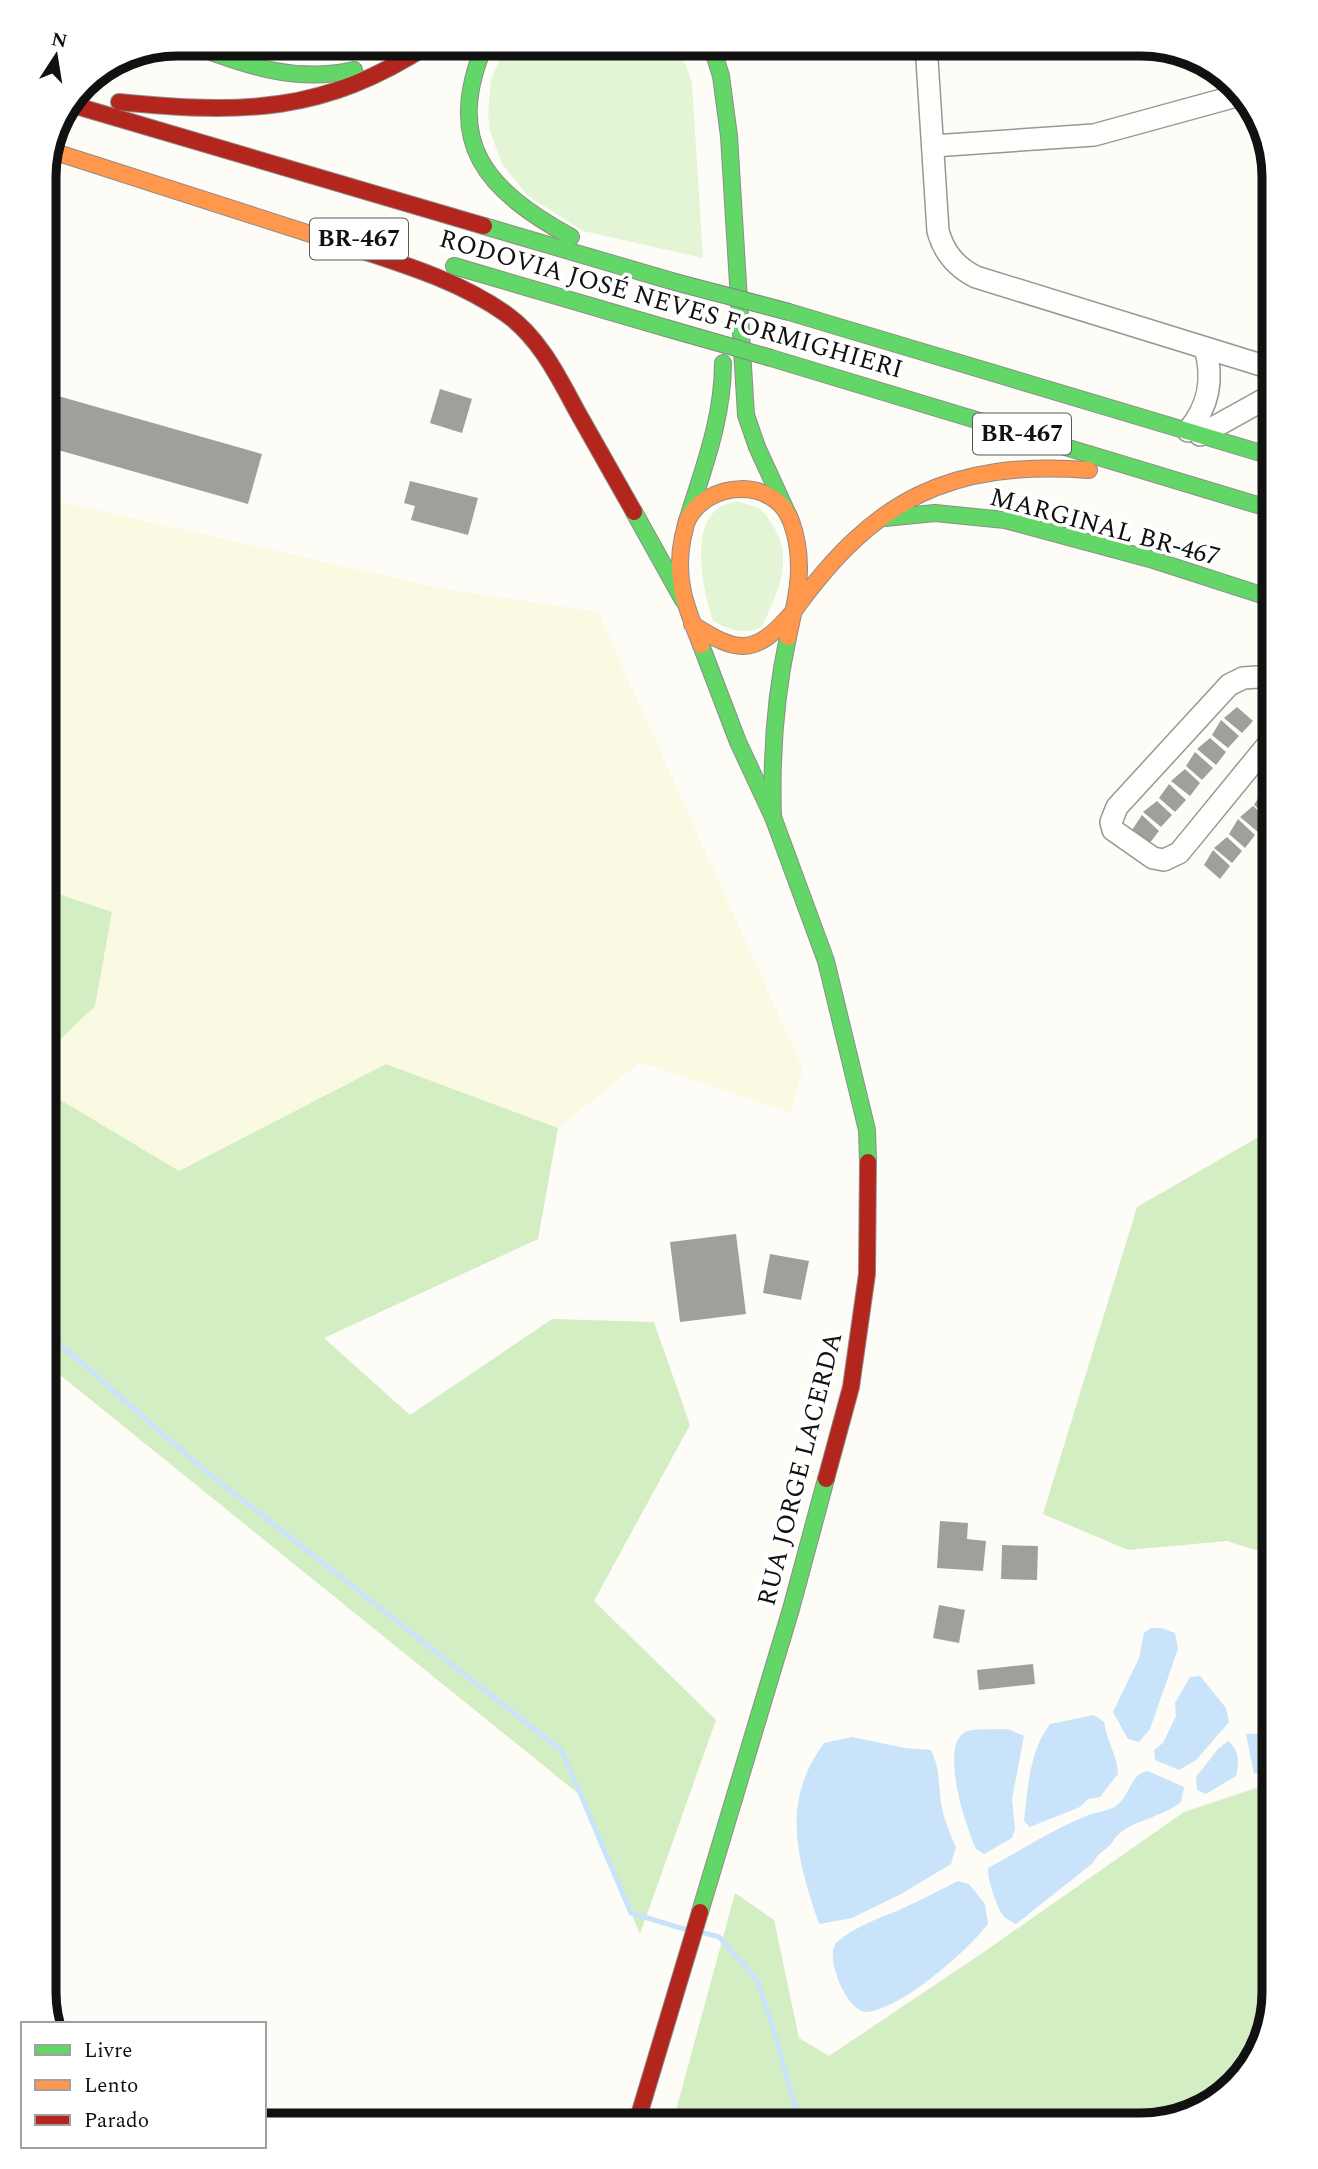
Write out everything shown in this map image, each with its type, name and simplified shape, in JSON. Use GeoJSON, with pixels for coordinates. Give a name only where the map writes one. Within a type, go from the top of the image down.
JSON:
{"type":"FeatureCollection","features":[{"type":"Feature","properties":{"kind":"main road"},"geometry":{"type":"LineString","coordinates":[[223,56],[306,78],[334,77],[391,56]]}},
{"type":"Feature","properties":{"kind":"main road"},"geometry":{"type":"LineString","coordinates":[[85,99],[182,107],[279,106],[358,82],[413,56]]}},
{"type":"Feature","properties":{"kind":"main road"},"geometry":{"type":"LineString","coordinates":[[479,56],[469,86],[467,115],[471,139],[483,166],[494,182],[528,211],[576,240],[675,282]]}},
{"type":"Feature","properties":{"kind":"main road"},"geometry":{"type":"LineString","coordinates":[[715,56],[721,76],[729,136],[746,415],[757,447],[790,519],[799,549],[800,581],[793,612]]}},
{"type":"Feature","properties":{"kind":"main road","name":"RODOVIA JOSÉ NEVES FORMIGHIERI"},"geometry":{"type":"LineString","coordinates":[[78,107],[675,282],[789,312],[1262,453]]}},
{"type":"Feature","properties":{"kind":"main road"},"geometry":{"type":"LineString","coordinates":[[58,152],[418,269],[481,298],[508,315],[529,335],[549,361],[683,600],[692,624],[715,640],[734,646],[757,645],[776,633],[832,559],[879,518],[932,488],[961,478],[1019,467],[1057,466],[1216,493]]}},
{"type":"Feature","properties":{"kind":"main road","name":"RODOVIA JOSÉ NEVES FORMIGHIERI"},"geometry":{"type":"LineString","coordinates":[[58,152],[771,358],[1262,506]]}},
{"type":"Feature","properties":{"kind":"main road"},"geometry":{"type":"LineString","coordinates":[[718,279],[720,306]]}},
{"type":"Feature","properties":{"kind":"main road"},"geometry":{"type":"LineString","coordinates":[[683,600],[681,547],[720,412],[724,385],[721,332]]}},
{"type":"Feature","properties":{"kind":"main road"},"geometry":{"type":"LineString","coordinates":[[687,521],[700,504],[717,492],[738,488],[759,492],[777,502],[790,519]]}},
{"type":"Feature","properties":{"kind":"main road","name":"MARGINAL BR-467"},"geometry":{"type":"LineString","coordinates":[[879,518],[935,513],[1005,520],[1150,559],[1262,596]]}},
{"type":"Feature","properties":{"kind":"main road","name":"RUA JORGE LACERDA"},"geometry":{"type":"LineString","coordinates":[[773,817],[775,713],[793,612]]}},
{"type":"Feature","properties":{"kind":"main road","name":"RUA JORGE LACERDA"},"geometry":{"type":"LineString","coordinates":[[640,2113],[777,1661],[851,1387],[867,1274],[867,1130],[826,961],[773,817],[738,742],[692,624]]}},
{"type":"Feature","properties":{"kind":"street"},"geometry":{"type":"LineString","coordinates":[[927,56],[938,231],[950,257],[957,265],[976,277],[1262,365]]}},
{"type":"Feature","properties":{"kind":"street"},"geometry":{"type":"LineString","coordinates":[[933,146],[1094,135],[1231,96]]}},
{"type":"Feature","properties":{"kind":"street"},"geometry":{"type":"LineString","coordinates":[[1194,433],[1209,387],[1209,361],[1205,348]]}},
{"type":"Feature","properties":{"kind":"street"},"geometry":{"type":"LineString","coordinates":[[1194,433],[1262,400]]}},
{"type":"Feature","properties":{"kind":"street"},"geometry":{"type":"LineString","coordinates":[[1262,677],[1243,678],[1228,685],[1117,807],[1111,822],[1113,830],[1153,858],[1164,860],[1179,853],[1262,752]]}},
{"type":"Feature","properties":{"kind":"green space"},"geometry":{"type":"Polygon","coordinates":[[[502,56],[680,56],[692,82],[703,258],[583,231],[528,196],[502,164],[490,131],[488,113],[491,79],[502,56]]]}},
{"type":"Feature","properties":{"kind":"green space"},"geometry":{"type":"Polygon","coordinates":[[[56,501],[439,588],[598,612],[803,1069],[790,1113],[640,1062],[558,1128],[386,1064],[179,1171],[56,1097],[56,1043],[95,1006],[112,912],[56,893],[56,501]]]}},
{"type":"Feature","properties":{"kind":"green space"},"geometry":{"type":"Polygon","coordinates":[[[737,501],[758,508],[765,515],[775,529],[783,554],[781,579],[773,603],[762,627],[749,631],[731,629],[713,621],[701,566],[702,536],[706,524],[718,508],[737,501]]]}},
{"type":"Feature","properties":{"kind":"green space"},"geometry":{"type":"Polygon","coordinates":[[[56,893],[112,912],[95,1006],[56,1043],[56,893]]]}},
{"type":"Feature","properties":{"kind":"green space"},"geometry":{"type":"Polygon","coordinates":[[[386,1064],[558,1128],[538,1239],[324,1338],[410,1415],[552,1319],[654,1322],[690,1425],[594,1601],[716,1720],[640,1934],[580,1795],[56,1372],[56,1097],[179,1171],[386,1064]]]}},
{"type":"Feature","properties":{"kind":"green space"},"geometry":{"type":"Polygon","coordinates":[[[1262,1135],[1262,1552],[1227,1541],[1128,1550],[1043,1514],[1137,1207],[1262,1135]]]}},
{"type":"Feature","properties":{"kind":"green space"},"geometry":{"type":"Polygon","coordinates":[[[1262,1786],[1260,2016],[1250,2046],[1242,2059],[1221,2083],[1195,2101],[1165,2111],[1141,2113],[675,2113],[735,1893],[774,1920],[799,2038],[829,2056],[1184,1812],[1262,1786]]]}},
{"type":"Feature","properties":{"kind":"water"},"geometry":{"type":"Polygon","coordinates":[[[1151,1628],[1162,1628],[1175,1633],[1178,1649],[1150,1729],[1139,1742],[1128,1739],[1113,1712],[1139,1658],[1144,1633],[1151,1628]]]}},
{"type":"Feature","properties":{"kind":"water"},"geometry":{"type":"Polygon","coordinates":[[[1200,1676],[1226,1708],[1229,1722],[1196,1760],[1179,1770],[1155,1760],[1154,1750],[1163,1743],[1176,1716],[1175,1703],[1190,1677],[1200,1676]]]}},
{"type":"Feature","properties":{"kind":"water"},"geometry":{"type":"Polygon","coordinates":[[[1094,1715],[1104,1722],[1118,1774],[1100,1797],[1088,1799],[1080,1807],[1030,1827],[1024,1821],[1028,1783],[1043,1735],[1050,1724],[1094,1715]]]}},
{"type":"Feature","properties":{"kind":"water"},"geometry":{"type":"Polygon","coordinates":[[[1008,1729],[1024,1736],[1012,1799],[1015,1829],[1012,1838],[984,1854],[976,1849],[966,1824],[957,1788],[954,1754],[958,1740],[965,1732],[1008,1729]]]}},
{"type":"Feature","properties":{"kind":"water"},"geometry":{"type":"Polygon","coordinates":[[[1262,1733],[1262,1772],[1254,1774],[1246,1734],[1262,1733]]]}},
{"type":"Feature","properties":{"kind":"water"},"geometry":{"type":"Polygon","coordinates":[[[852,1737],[905,1748],[931,1750],[937,1767],[943,1814],[956,1847],[951,1864],[901,1894],[852,1918],[819,1924],[799,1854],[797,1809],[810,1765],[824,1743],[852,1737]]]}},
{"type":"Feature","properties":{"kind":"water"},"geometry":{"type":"Polygon","coordinates":[[[1228,1741],[1238,1757],[1236,1776],[1206,1794],[1197,1790],[1196,1777],[1218,1749],[1228,1741]]]}},
{"type":"Feature","properties":{"kind":"water"},"geometry":{"type":"Polygon","coordinates":[[[1148,1771],[1184,1787],[1181,1802],[1124,1830],[1093,1863],[1016,1924],[1005,1917],[992,1891],[988,1868],[1064,1826],[1118,1805],[1136,1777],[1148,1771]]]}},
{"type":"Feature","properties":{"kind":"water"},"geometry":{"type":"Polygon","coordinates":[[[958,1881],[969,1884],[985,1904],[988,1924],[950,1963],[915,1990],[882,2008],[867,2012],[859,2010],[845,1994],[835,1970],[833,1949],[837,1942],[859,1927],[958,1881]]]}},
{"type":"Feature","properties":{"kind":"building"},"geometry":{"type":"Polygon","coordinates":[[[440,389],[472,399],[462,433],[430,423],[440,389]]]}},
{"type":"Feature","properties":{"kind":"building"},"geometry":{"type":"Polygon","coordinates":[[[56,395],[262,454],[248,504],[56,449],[56,395]]]}},
{"type":"Feature","properties":{"kind":"building"},"geometry":{"type":"Polygon","coordinates":[[[410,481],[478,498],[468,535],[411,520],[415,506],[404,503],[410,481]]]}},
{"type":"Feature","properties":{"kind":"building"},"geometry":{"type":"Polygon","coordinates":[[[1237,707],[1253,721],[1242,733],[1224,718],[1237,707]]]}},
{"type":"Feature","properties":{"kind":"building"},"geometry":{"type":"Polygon","coordinates":[[[1221,720],[1239,736],[1228,748],[1212,735],[1221,720]]]}},
{"type":"Feature","properties":{"kind":"building"},"geometry":{"type":"Polygon","coordinates":[[[1210,738],[1226,752],[1216,765],[1197,749],[1210,738]]]}},
{"type":"Feature","properties":{"kind":"building"},"geometry":{"type":"Polygon","coordinates":[[[1195,752],[1213,768],[1202,780],[1186,766],[1195,752]]]}},
{"type":"Feature","properties":{"kind":"building"},"geometry":{"type":"Polygon","coordinates":[[[1185,769],[1200,783],[1190,796],[1171,781],[1185,769]]]}},
{"type":"Feature","properties":{"kind":"building"},"geometry":{"type":"Polygon","coordinates":[[[1169,784],[1186,800],[1175,812],[1159,798],[1169,784]]]}},
{"type":"Feature","properties":{"kind":"building"},"geometry":{"type":"Polygon","coordinates":[[[1262,792],[1262,812],[1254,805],[1262,792]]]}},
{"type":"Feature","properties":{"kind":"building"},"geometry":{"type":"Polygon","coordinates":[[[1157,801],[1172,815],[1161,827],[1143,812],[1157,801]]]}},
{"type":"Feature","properties":{"kind":"building"},"geometry":{"type":"Polygon","coordinates":[[[1253,806],[1262,814],[1262,828],[1258,832],[1240,817],[1253,806]]]}},
{"type":"Feature","properties":{"kind":"building"},"geometry":{"type":"Polygon","coordinates":[[[1142,815],[1159,831],[1149,844],[1132,830],[1142,815]]]}},
{"type":"Feature","properties":{"kind":"building"},"geometry":{"type":"Polygon","coordinates":[[[1238,819],[1255,835],[1245,848],[1229,834],[1238,819]]]}},
{"type":"Feature","properties":{"kind":"building"},"geometry":{"type":"Polygon","coordinates":[[[1227,837],[1242,851],[1232,863],[1214,848],[1227,837]]]}},
{"type":"Feature","properties":{"kind":"building"},"geometry":{"type":"Polygon","coordinates":[[[1213,850],[1230,866],[1220,879],[1204,865],[1213,850]]]}},
{"type":"Feature","properties":{"kind":"building"},"geometry":{"type":"Polygon","coordinates":[[[736,1234],[746,1314],[680,1322],[670,1242],[736,1234]]]}},
{"type":"Feature","properties":{"kind":"building"},"geometry":{"type":"Polygon","coordinates":[[[770,1254],[809,1261],[801,1300],[763,1293],[770,1254]]]}},
{"type":"Feature","properties":{"kind":"building"},"geometry":{"type":"Polygon","coordinates":[[[940,1521],[968,1523],[967,1539],[986,1541],[983,1571],[937,1568],[940,1521]]]}},
{"type":"Feature","properties":{"kind":"building"},"geometry":{"type":"Polygon","coordinates":[[[1002,1545],[1038,1546],[1037,1580],[1001,1579],[1002,1545]]]}},
{"type":"Feature","properties":{"kind":"building"},"geometry":{"type":"Polygon","coordinates":[[[939,1605],[965,1610],[959,1643],[933,1638],[939,1605]]]}},
{"type":"Feature","properties":{"kind":"building"},"geometry":{"type":"Polygon","coordinates":[[[1033,1664],[1035,1684],[979,1690],[977,1670],[1033,1664]]]}},
{"type":"Feature","properties":{"kind":"waterway"},"geometry":{"type":"LineString","coordinates":[[56,1340],[202,1468],[562,1751],[631,1913],[684,1929]]}},
{"type":"Feature","properties":{"kind":"waterway"},"geometry":{"type":"LineString","coordinates":[[704,1933],[719,1937],[757,1980],[797,2113]]}},
{"type":"Feature","properties":{"kind":"traffic: fast"},"geometry":{"type":"LineString","coordinates":[[223,56],[249,65],[290,73],[332,74],[354,70]]}},
{"type":"Feature","properties":{"kind":"traffic: fast"},"geometry":{"type":"LineString","coordinates":[[481,56],[473,79],[469,109],[471,136],[480,160],[495,181],[516,201],[571,237]]}},
{"type":"Feature","properties":{"kind":"traffic: fast"},"geometry":{"type":"LineString","coordinates":[[715,56],[721,76],[729,136],[746,415],[757,447],[790,519]]}},
{"type":"Feature","properties":{"kind":"traffic: fast"},"geometry":{"type":"LineString","coordinates":[[484,226],[675,282]]}},
{"type":"Feature","properties":{"kind":"traffic: fast"},"geometry":{"type":"LineString","coordinates":[[454,266],[666,328]]}},
{"type":"Feature","properties":{"kind":"traffic: fast"},"geometry":{"type":"LineString","coordinates":[[675,282],[789,312]]}},
{"type":"Feature","properties":{"kind":"traffic: fast"},"geometry":{"type":"LineString","coordinates":[[789,312],[1262,453]]}},
{"type":"Feature","properties":{"kind":"traffic: fast"},"geometry":{"type":"LineString","coordinates":[[666,328],[771,358]]}},
{"type":"Feature","properties":{"kind":"traffic: fast"},"geometry":{"type":"LineString","coordinates":[[771,358],[1262,506]]}},
{"type":"Feature","properties":{"kind":"traffic: fast"},"geometry":{"type":"LineString","coordinates":[[687,521],[716,424],[723,363]]}},
{"type":"Feature","properties":{"kind":"traffic: fast"},"geometry":{"type":"LineString","coordinates":[[634,512],[683,600]]}},
{"type":"Feature","properties":{"kind":"traffic: fast"},"geometry":{"type":"LineString","coordinates":[[885,518],[935,513],[1005,520],[1150,559],[1262,595]]}},
{"type":"Feature","properties":{"kind":"traffic: fast"},"geometry":{"type":"LineString","coordinates":[[773,817],[775,727],[788,637]]}},
{"type":"Feature","properties":{"kind":"traffic: fast"},"geometry":{"type":"LineString","coordinates":[[701,645],[738,742],[773,817],[826,961],[867,1130],[868,1162]]}},
{"type":"Feature","properties":{"kind":"traffic: fast"},"geometry":{"type":"LineString","coordinates":[[700,1912],[791,1609],[826,1479]]}},
{"type":"Feature","properties":{"kind":"traffic: slow"},"geometry":{"type":"LineString","coordinates":[[58,153],[354,248]]}},
{"type":"Feature","properties":{"kind":"traffic: slow"},"geometry":{"type":"LineString","coordinates":[[793,612],[823,573],[854,541],[885,515],[919,495],[955,481],[995,472],[1089,470]]}},
{"type":"Feature","properties":{"kind":"traffic: slow"},"geometry":{"type":"LineString","coordinates":[[701,645],[683,592],[680,566],[683,536],[687,521],[697,507],[724,491],[740,489],[756,491],[770,497],[782,507],[796,536],[799,565],[797,594],[788,637]]}},
{"type":"Feature","properties":{"kind":"traffic: slow"},"geometry":{"type":"LineString","coordinates":[[692,624],[722,641],[745,646],[767,637],[792,613]]}},
{"type":"Feature","properties":{"kind":"traffic: jam"},"geometry":{"type":"LineString","coordinates":[[119,102],[204,108],[281,104],[354,84],[410,56]]}},
{"type":"Feature","properties":{"kind":"traffic: jam"},"geometry":{"type":"LineString","coordinates":[[79,107],[484,226]]}},
{"type":"Feature","properties":{"kind":"traffic: jam"},"geometry":{"type":"LineString","coordinates":[[354,248],[452,284],[489,303],[518,324],[539,347],[556,373],[634,512]]}},
{"type":"Feature","properties":{"kind":"traffic: jam"},"geometry":{"type":"LineString","coordinates":[[826,1479],[851,1387],[867,1274],[868,1162]]}},
{"type":"Feature","properties":{"kind":"traffic: jam"},"geometry":{"type":"LineString","coordinates":[[640,2113],[700,1912]]}}]}
